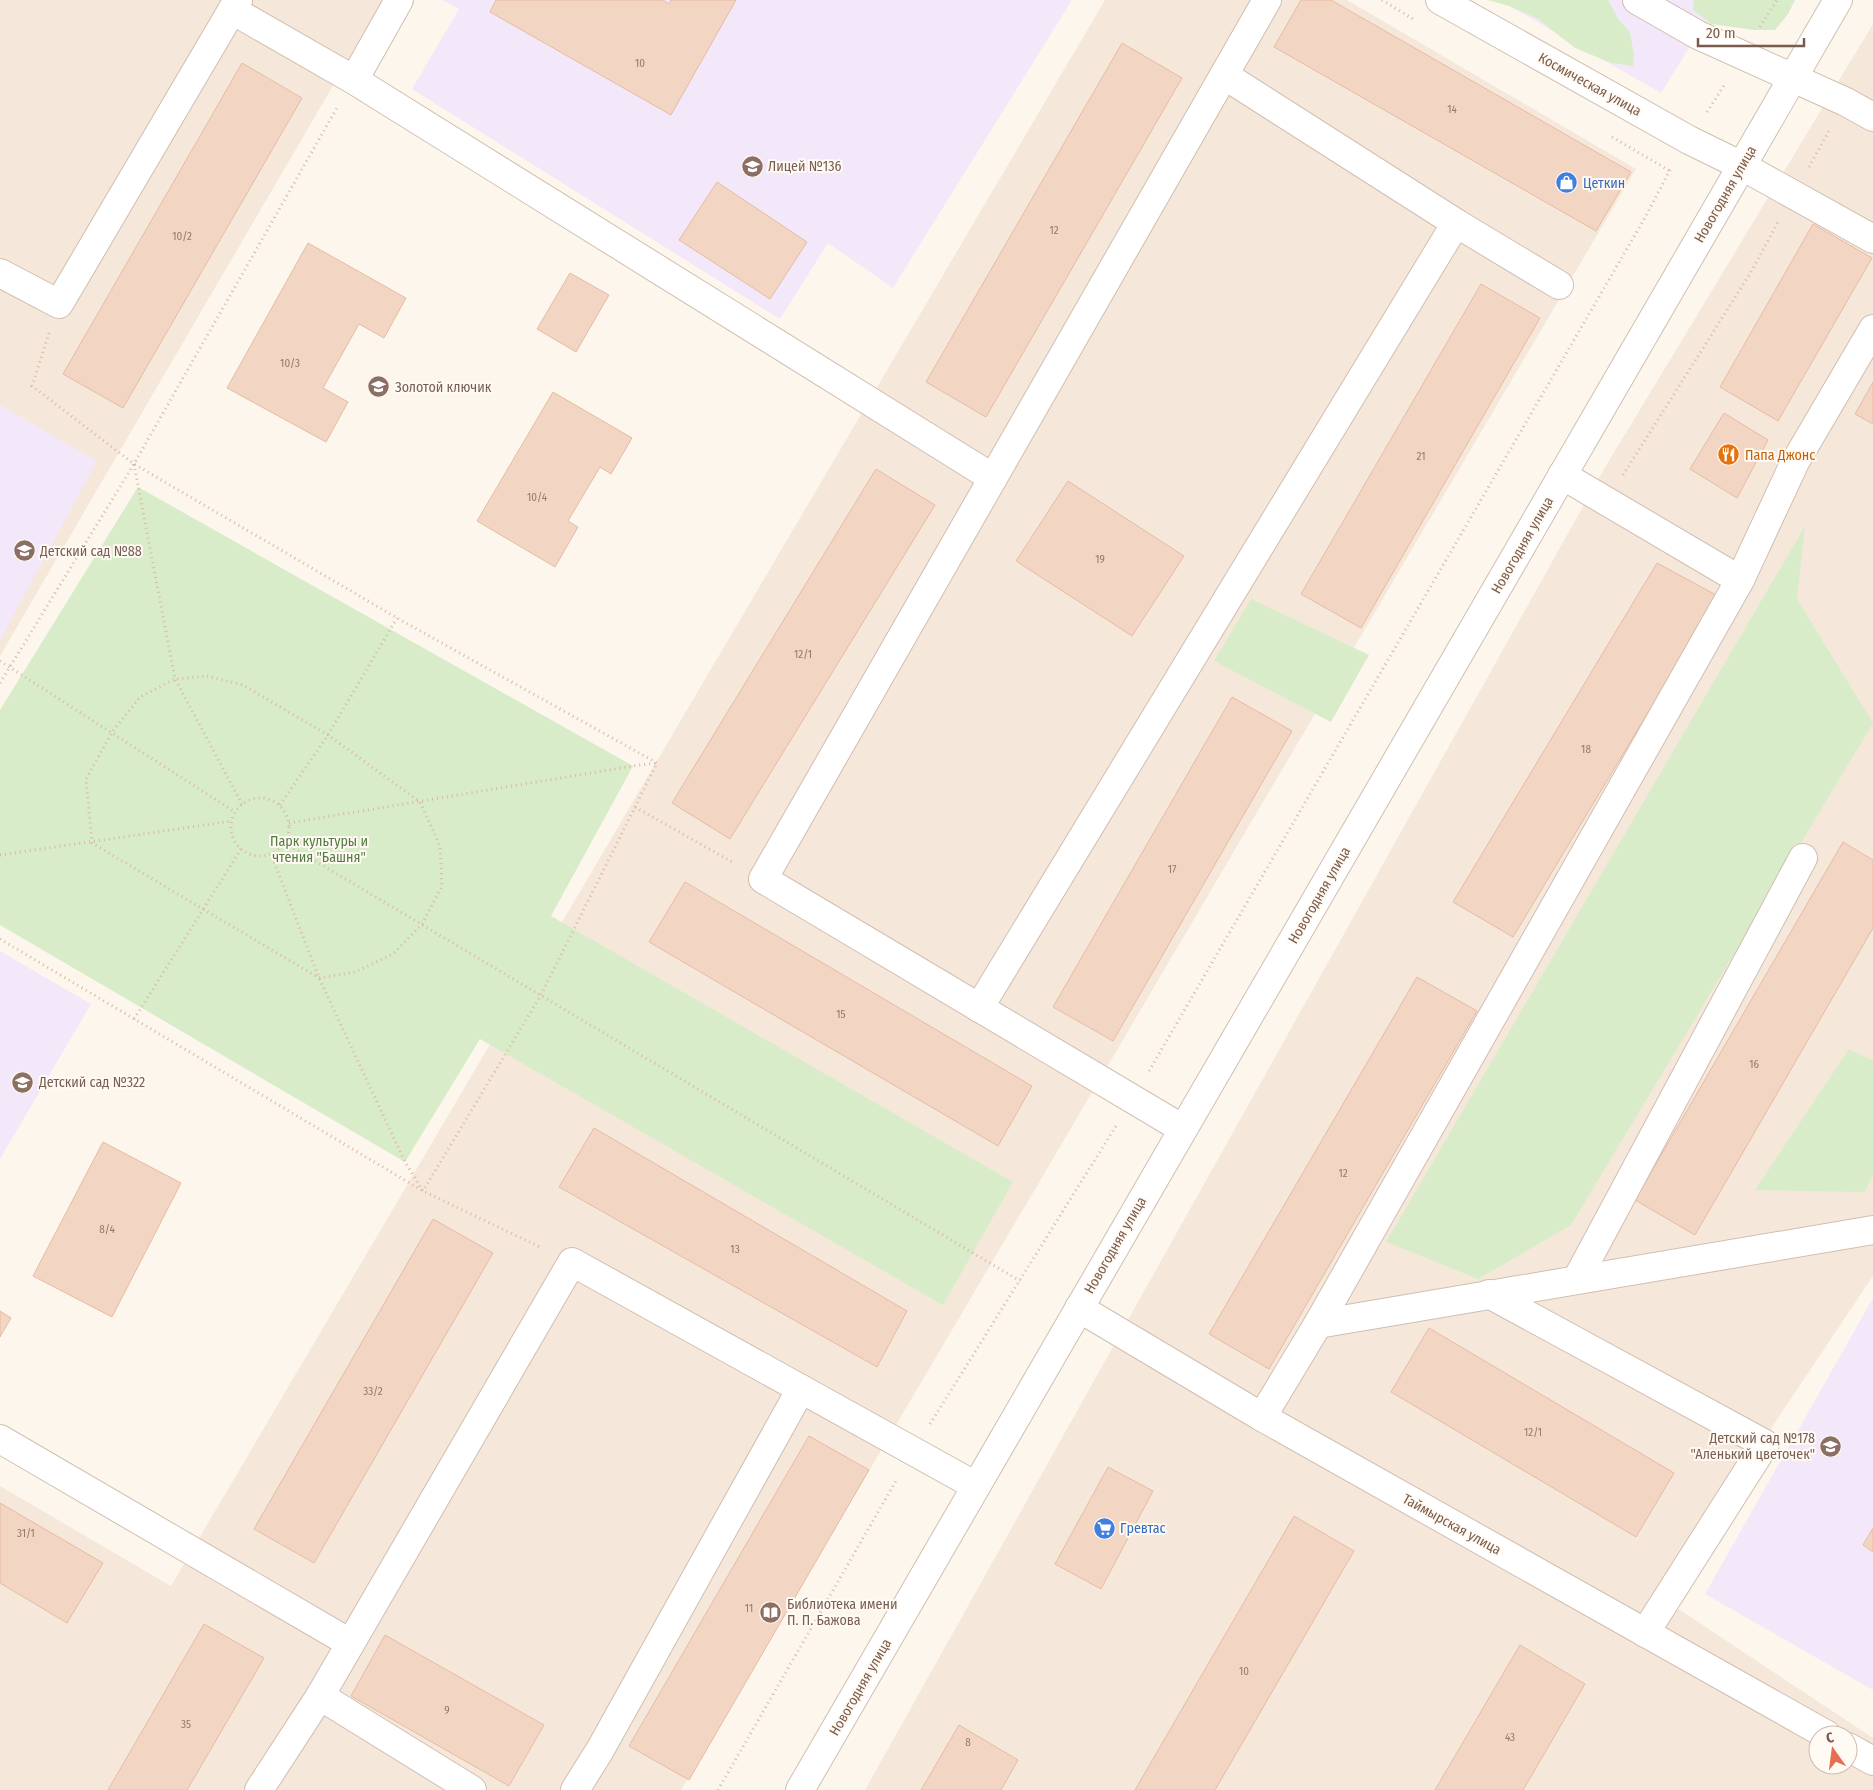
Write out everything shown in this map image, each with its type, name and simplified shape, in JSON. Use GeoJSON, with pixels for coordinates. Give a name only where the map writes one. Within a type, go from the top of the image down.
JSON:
{"type":"FeatureCollection","features":[{"type":"Feature","properties":{"kind":"street"},"geometry":{"type":"LineString","coordinates":[[354,80],[399,0]]}},
{"type":"Feature","properties":{"kind":"street"},"geometry":{"type":"LineString","coordinates":[[1183,1129],[762,879],[1267,0]]}},
{"type":"Feature","properties":{"kind":"street","name":"Космическая улица"},"geometry":{"type":"LineString","coordinates":[[1440,0],[1689,140],[1742,166],[1873,239]]}},
{"type":"Feature","properties":{"kind":"street"},"geometry":{"type":"LineString","coordinates":[[1637,0],[1698,36],[1846,102],[1873,117]]}},
{"type":"Feature","properties":{"kind":"street","name":"Новогодняя улица"},"geometry":{"type":"LineString","coordinates":[[800,1790],[1838,0]]}},
{"type":"Feature","properties":{"kind":"street"},"geometry":{"type":"LineString","coordinates":[[0,273],[59,304],[235,5],[993,478]]}},
{"type":"Feature","properties":{"kind":"street"},"geometry":{"type":"LineString","coordinates":[[1224,75],[1456,223],[1559,285]]}},
{"type":"Feature","properties":{"kind":"street"},"geometry":{"type":"LineString","coordinates":[[979,1008],[1456,223]]}},
{"type":"Feature","properties":{"kind":"street"},"geometry":{"type":"LineString","coordinates":[[1262,1417],[1318,1324],[1740,580],[1795,462],[1873,330]]}},
{"type":"Feature","properties":{"kind":"street"},"geometry":{"type":"LineString","coordinates":[[1562,475],[1740,580]]}},
{"type":"Feature","properties":{"kind":"street"},"geometry":{"type":"LineString","coordinates":[[1577,1279],[1803,858]]}},
{"type":"Feature","properties":{"kind":"street"},"geometry":{"type":"LineString","coordinates":[[1318,1324],[1873,1230]]}},
{"type":"Feature","properties":{"kind":"street"},"geometry":{"type":"LineString","coordinates":[[259,1790],[320,1696],[572,1262],[976,1486]]}},
{"type":"Feature","properties":{"kind":"street"},"geometry":{"type":"LineString","coordinates":[[1489,1294],[1766,1444],[1645,1633]]}},
{"type":"Feature","properties":{"kind":"street","name":"Таймырская улица"},"geometry":{"type":"LineString","coordinates":[[1079,1308],[1262,1417],[1809,1725]]}},
{"type":"Feature","properties":{"kind":"street"},"geometry":{"type":"LineString","coordinates":[[575,1790],[600,1750],[802,1389]]}},
{"type":"Feature","properties":{"kind":"street"},"geometry":{"type":"LineString","coordinates":[[0,1439],[350,1643]]}},
{"type":"Feature","properties":{"kind":"street"},"geometry":{"type":"LineString","coordinates":[[320,1696],[472,1790]]}},
{"type":"Feature","properties":{"kind":"street"},"geometry":{"type":"LineString","coordinates":[[1858,1753],[1873,1761]]}},
{"type":"Feature","properties":{"kind":"path"},"geometry":{"type":"LineString","coordinates":[[718,1790],[913,1451],[1132,1099],[1646,216],[1670,171],[1777,0]]}},
{"type":"Feature","properties":{"kind":"path"},"geometry":{"type":"LineString","coordinates":[[0,683],[134,464],[354,80]]}},
{"type":"Feature","properties":{"kind":"path"},"geometry":{"type":"LineString","coordinates":[[1607,501],[1751,272],[1846,102]]}},
{"type":"Feature","properties":{"kind":"path"},"geometry":{"type":"LineString","coordinates":[[59,304],[32,386],[134,464],[398,618],[657,763]]}},
{"type":"Feature","properties":{"kind":"path"},"geometry":{"type":"LineString","coordinates":[[134,464],[174,679],[242,804]]}},
{"type":"Feature","properties":{"kind":"path"},"geometry":{"type":"LineString","coordinates":[[280,805],[328,735],[398,618]]}},
{"type":"Feature","properties":{"kind":"path"},"geometry":{"type":"LineString","coordinates":[[0,661],[235,812]]}},
{"type":"Feature","properties":{"kind":"path"},"geometry":{"type":"LineString","coordinates":[[207,676],[243,685],[328,735],[420,802],[440,846],[442,886],[422,924],[393,954],[356,972],[319,978],[92,843],[86,779],[112,732],[140,697],[174,679],[207,676]]}},
{"type":"Feature","properties":{"kind":"path"},"geometry":{"type":"LineString","coordinates":[[289,823],[657,763]]}},
{"type":"Feature","properties":{"kind":"path"},"geometry":{"type":"LineString","coordinates":[[423,1191],[540,995],[657,763]]}},
{"type":"Feature","properties":{"kind":"path"},"geometry":{"type":"LineString","coordinates":[[261,798],[271,800],[280,805],[286,813],[289,823],[289,833],[285,843],[271,854],[261,856],[251,855],[241,849],[234,841],[231,831],[235,812],[242,804],[261,798]]}},
{"type":"Feature","properties":{"kind":"path"},"geometry":{"type":"LineString","coordinates":[[635,807],[762,879]]}},
{"type":"Feature","properties":{"kind":"path"},"geometry":{"type":"LineString","coordinates":[[0,855],[232,821]]}},
{"type":"Feature","properties":{"kind":"path"},"geometry":{"type":"LineString","coordinates":[[285,843],[1020,1281]]}},
{"type":"Feature","properties":{"kind":"path"},"geometry":{"type":"LineString","coordinates":[[134,1019],[241,849]]}},
{"type":"Feature","properties":{"kind":"path"},"geometry":{"type":"LineString","coordinates":[[271,854],[319,978],[405,1162],[423,1191]]}},
{"type":"Feature","properties":{"kind":"path"},"geometry":{"type":"LineString","coordinates":[[0,939],[423,1191],[572,1262]]}},
{"type":"Feature","properties":{"kind":"shaded area"},"geometry":{"type":"Polygon","coordinates":[[[0,0],[383,0],[0,656],[0,0]]]}},
{"type":"Feature","properties":{"kind":"shaded area","name":"Лицей №136"},"geometry":{"type":"Polygon","coordinates":[[[442,0],[1072,0],[893,288],[828,243],[780,319],[412,89],[459,9],[442,0]]]}},
{"type":"Feature","properties":{"kind":"shaded area"},"geometry":{"type":"Polygon","coordinates":[[[1105,0],[1347,0],[1636,169],[681,1790],[0,1790],[0,1486],[171,1586],[1105,0]]]}},
{"type":"Feature","properties":{"kind":"shaded area"},"geometry":{"type":"Polygon","coordinates":[[[1499,0],[1719,0],[1661,93],[1499,0]]]}},
{"type":"Feature","properties":{"kind":"shaded area"},"geometry":{"type":"Polygon","coordinates":[[[1873,24],[1873,1276],[1659,1596],[1853,1725],[1808,1725],[1808,1775],[1858,1775],[1858,1728],[1873,1738],[1873,1790],[865,1790],[1604,469],[1873,24]]]}},
{"type":"Feature","properties":{"kind":"shaded area","name":"Детский сад №88"},"geometry":{"type":"Polygon","coordinates":[[[0,405],[97,461],[0,640],[0,405]]]}},
{"type":"Feature","properties":{"kind":"shaded area","name":"Детский сад №322"},"geometry":{"type":"Polygon","coordinates":[[[0,951],[91,1004],[0,1159],[0,951]]]}},
{"type":"Feature","properties":{"kind":"shaded area","name":"Детский сад №178 \"Аленький цветочек\""},"geometry":{"type":"Polygon","coordinates":[[[1873,1298],[1873,1690],[1705,1594],[1873,1298]]]}},
{"type":"Feature","properties":{"kind":"green space"},"geometry":{"type":"Polygon","coordinates":[[[1488,0],[1608,0],[1619,20],[1630,32],[1634,55],[1633,66],[1611,63],[1575,48],[1538,19],[1509,6],[1488,0]]]}},
{"type":"Feature","properties":{"kind":"green space"},"geometry":{"type":"Polygon","coordinates":[[[1694,0],[1795,0],[1788,14],[1775,30],[1754,30],[1711,24],[1693,10],[1694,0]]]}},
{"type":"Feature","properties":{"kind":"green space","name":"Парк культуры и чтения \"Башня\""},"geometry":{"type":"Polygon","coordinates":[[[138,487],[633,766],[551,916],[1013,1182],[943,1305],[480,1039],[405,1162],[0,925],[0,710],[138,487]]]}},
{"type":"Feature","properties":{"kind":"green space"},"geometry":{"type":"Polygon","coordinates":[[[1805,526],[1797,599],[1873,723],[1571,1225],[1478,1279],[1386,1242],[1805,526]]]}},
{"type":"Feature","properties":{"kind":"green space"},"geometry":{"type":"Polygon","coordinates":[[[1251,599],[1369,655],[1331,722],[1214,661],[1251,599]]]}},
{"type":"Feature","properties":{"kind":"green space"},"geometry":{"type":"Polygon","coordinates":[[[1849,1049],[1873,1061],[1873,1175],[1864,1192],[1755,1190],[1849,1049]]]}},
{"type":"Feature","properties":{"kind":"building"},"geometry":{"type":"Polygon","coordinates":[[[496,0],[663,0],[669,4],[671,0],[736,0],[671,115],[490,12],[496,0]]]}},
{"type":"Feature","properties":{"kind":"building"},"geometry":{"type":"Polygon","coordinates":[[[1301,0],[1331,0],[1631,172],[1596,231],[1274,47],[1301,0]]]}},
{"type":"Feature","properties":{"kind":"building"},"geometry":{"type":"Polygon","coordinates":[[[1122,43],[1182,78],[986,417],[926,382],[1122,43]]]}},
{"type":"Feature","properties":{"kind":"building"},"geometry":{"type":"Polygon","coordinates":[[[242,63],[302,98],[123,408],[63,374],[242,63]]]}},
{"type":"Feature","properties":{"kind":"building"},"geometry":{"type":"Polygon","coordinates":[[[717,182],[807,242],[770,299],[679,240],[717,182]]]}},
{"type":"Feature","properties":{"kind":"building"},"geometry":{"type":"Polygon","coordinates":[[[1813,224],[1872,258],[1778,421],[1720,387],[1813,224]]]}},
{"type":"Feature","properties":{"kind":"building"},"geometry":{"type":"Polygon","coordinates":[[[308,243],[406,298],[384,338],[359,324],[323,388],[348,402],[326,442],[227,388],[308,243]]]}},
{"type":"Feature","properties":{"kind":"building"},"geometry":{"type":"Polygon","coordinates":[[[570,273],[609,295],[576,352],[537,329],[570,273]]]}},
{"type":"Feature","properties":{"kind":"building"},"geometry":{"type":"Polygon","coordinates":[[[1481,284],[1540,318],[1361,628],[1301,594],[1481,284]]]}},
{"type":"Feature","properties":{"kind":"building"},"geometry":{"type":"Polygon","coordinates":[[[1873,382],[1873,424],[1855,414],[1873,382]]]}},
{"type":"Feature","properties":{"kind":"building"},"geometry":{"type":"Polygon","coordinates":[[[553,392],[632,438],[611,474],[600,467],[568,521],[578,527],[555,567],[477,521],[553,392]]]}},
{"type":"Feature","properties":{"kind":"building","name":"Папа Джонс"},"geometry":{"type":"Polygon","coordinates":[[[1724,413],[1768,440],[1737,498],[1690,469],[1724,413]]]}},
{"type":"Feature","properties":{"kind":"building"},"geometry":{"type":"Polygon","coordinates":[[[876,469],[935,505],[730,839],[672,803],[876,469]]]}},
{"type":"Feature","properties":{"kind":"building"},"geometry":{"type":"Polygon","coordinates":[[[1068,481],[1184,556],[1132,636],[1016,561],[1068,481]]]}},
{"type":"Feature","properties":{"kind":"building"},"geometry":{"type":"Polygon","coordinates":[[[1657,563],[1718,596],[1513,937],[1453,902],[1657,563]]]}},
{"type":"Feature","properties":{"kind":"building"},"geometry":{"type":"Polygon","coordinates":[[[1232,697],[1292,731],[1113,1041],[1053,1007],[1232,697]]]}},
{"type":"Feature","properties":{"kind":"building"},"geometry":{"type":"Polygon","coordinates":[[[1843,842],[1873,860],[1873,928],[1695,1235],[1635,1200],[1843,842]]]}},
{"type":"Feature","properties":{"kind":"building"},"geometry":{"type":"Polygon","coordinates":[[[685,882],[1032,1086],[998,1146],[649,942],[685,882]]]}},
{"type":"Feature","properties":{"kind":"building"},"geometry":{"type":"Polygon","coordinates":[[[1417,977],[1477,1011],[1269,1369],[1209,1334],[1417,977]]]}},
{"type":"Feature","properties":{"kind":"building"},"geometry":{"type":"Polygon","coordinates":[[[594,1128],[907,1311],[877,1367],[559,1187],[594,1128]]]}},
{"type":"Feature","properties":{"kind":"building"},"geometry":{"type":"Polygon","coordinates":[[[103,1142],[181,1183],[112,1317],[33,1276],[103,1142]]]}},
{"type":"Feature","properties":{"kind":"building"},"geometry":{"type":"Polygon","coordinates":[[[433,1219],[493,1253],[314,1563],[254,1529],[433,1219]]]}},
{"type":"Feature","properties":{"kind":"building"},"geometry":{"type":"Polygon","coordinates":[[[0,1311],[11,1318],[0,1337],[0,1311]]]}},
{"type":"Feature","properties":{"kind":"building"},"geometry":{"type":"Polygon","coordinates":[[[1429,1328],[1674,1473],[1636,1537],[1391,1392],[1429,1328]]]}},
{"type":"Feature","properties":{"kind":"building"},"geometry":{"type":"Polygon","coordinates":[[[809,1436],[869,1470],[689,1780],[629,1746],[809,1436]]]}},
{"type":"Feature","properties":{"kind":"building","name":"Гревтас"},"geometry":{"type":"Polygon","coordinates":[[[1108,1467],[1153,1491],[1101,1589],[1055,1564],[1108,1467]]]}},
{"type":"Feature","properties":{"kind":"building"},"geometry":{"type":"Polygon","coordinates":[[[0,1503],[103,1563],[67,1623],[0,1583],[0,1503]]]}},
{"type":"Feature","properties":{"kind":"building"},"geometry":{"type":"Polygon","coordinates":[[[1294,1516],[1354,1551],[1215,1790],[1135,1790],[1294,1516]]]}},
{"type":"Feature","properties":{"kind":"building"},"geometry":{"type":"Polygon","coordinates":[[[1873,1528],[1873,1552],[1863,1545],[1873,1528]]]}},
{"type":"Feature","properties":{"kind":"building"},"geometry":{"type":"Polygon","coordinates":[[[204,1624],[264,1658],[187,1790],[108,1790],[204,1624]]]}},
{"type":"Feature","properties":{"kind":"building"},"geometry":{"type":"Polygon","coordinates":[[[385,1635],[544,1725],[509,1786],[351,1696],[385,1635]]]}},
{"type":"Feature","properties":{"kind":"building"},"geometry":{"type":"Polygon","coordinates":[[[1520,1645],[1585,1684],[1523,1790],[1435,1790],[1520,1645]]]}},
{"type":"Feature","properties":{"kind":"building"},"geometry":{"type":"Polygon","coordinates":[[[959,1725],[1018,1760],[1001,1790],[921,1790],[959,1725]]]}},
{"type":"Feature","properties":{"kind":"place","name":"Лицей №136"},"geometry":{"type":"Point","coordinates":[752,166]}},
{"type":"Feature","properties":{"kind":"place","name":"Цеткин"},"geometry":{"type":"Point","coordinates":[1567,183]}},
{"type":"Feature","properties":{"kind":"place","name":"Золотой ключик"},"geometry":{"type":"Point","coordinates":[379,387]}},
{"type":"Feature","properties":{"kind":"place","name":"Папа Джонс"},"geometry":{"type":"Point","coordinates":[1729,455]}},
{"type":"Feature","properties":{"kind":"place","name":"Детский сад №88"},"geometry":{"type":"Point","coordinates":[24,551]}},
{"type":"Feature","properties":{"kind":"place","name":"Детский сад №322"},"geometry":{"type":"Point","coordinates":[23,1082]}},
{"type":"Feature","properties":{"kind":"place","name":"Детский сад №178 \"Аленький цветочек\""},"geometry":{"type":"Point","coordinates":[1831,1446]}},
{"type":"Feature","properties":{"kind":"place","name":"Гревтас"},"geometry":{"type":"Point","coordinates":[1104,1528]}},
{"type":"Feature","properties":{"kind":"place","name":"Библиотека имени П. П. Бажова"},"geometry":{"type":"Point","coordinates":[771,1612]}}]}
